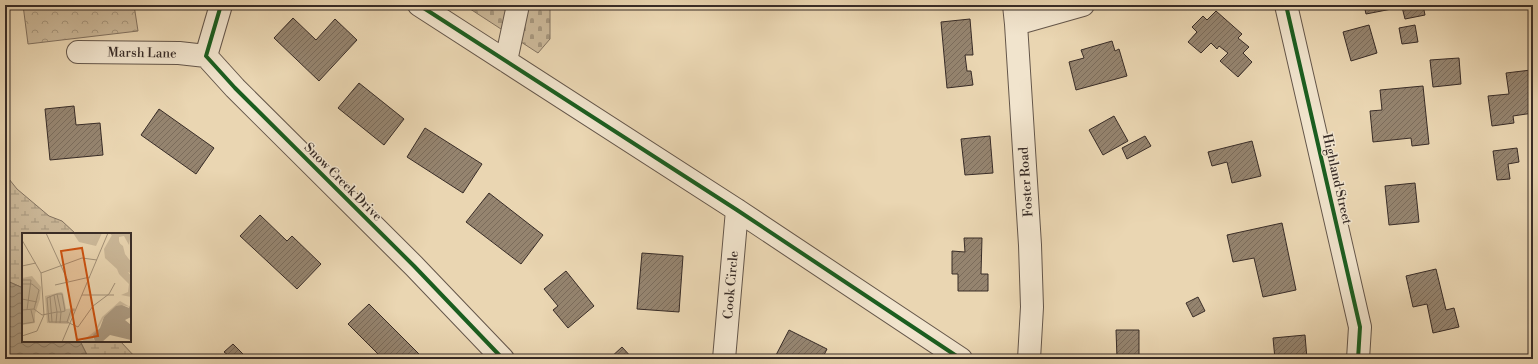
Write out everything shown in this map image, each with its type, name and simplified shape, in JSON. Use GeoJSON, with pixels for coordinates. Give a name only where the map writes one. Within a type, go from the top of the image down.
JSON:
{"type":"FeatureCollection","features":[{"type":"Feature","properties":{"kind":"street"},"geometry":{"type":"LineString","coordinates":[[206,56],[221,5]]}},
{"type":"Feature","properties":{"kind":"street"},"geometry":{"type":"LineString","coordinates":[[419,5],[737,210],[961,359]]}},
{"type":"Feature","properties":{"kind":"street"},"geometry":{"type":"LineString","coordinates":[[506,61],[518,5]]}},
{"type":"Feature","properties":{"kind":"street"},"geometry":{"type":"LineString","coordinates":[[1015,14],[1083,5]]}},
{"type":"Feature","properties":{"kind":"street","name":"Highland Street"},"geometry":{"type":"LineString","coordinates":[[1286,5],[1360,327],[1358,359]]}},
{"type":"Feature","properties":{"kind":"street","name":"Foster Road"},"geometry":{"type":"LineString","coordinates":[[1015,14],[1030,245],[1032,307],[1029,359]]}},
{"type":"Feature","properties":{"kind":"street","name":"Marsh Lane"},"geometry":{"type":"LineString","coordinates":[[78,52],[179,53],[206,56]]}},
{"type":"Feature","properties":{"kind":"street","name":"Snow Creek Drive"},"geometry":{"type":"LineString","coordinates":[[206,56],[236,88],[414,266],[503,359]]}},
{"type":"Feature","properties":{"kind":"street","name":"Cook Circle"},"geometry":{"type":"LineString","coordinates":[[724,359],[737,210]]}},
{"type":"Feature","properties":{"kind":"green space"},"geometry":{"type":"Polygon","coordinates":[[[23,5],[134,5],[138,31],[28,44],[23,5]]]}},
{"type":"Feature","properties":{"kind":"green space"},"geometry":{"type":"Polygon","coordinates":[[[464,5],[550,5],[550,39],[538,53],[464,5]]]}},
{"type":"Feature","properties":{"kind":"green space"},"geometry":{"type":"Polygon","coordinates":[[[5,174],[17,189],[49,216],[62,221],[75,233],[22,233],[22,288],[5,280],[5,174]]]}},
{"type":"Feature","properties":{"kind":"green space"},"geometry":{"type":"Polygon","coordinates":[[[80,342],[121,342],[137,359],[89,359],[80,342]]]}},
{"type":"Feature","properties":{"kind":"water"},"geometry":{"type":"Polygon","coordinates":[[[5,280],[22,288],[22,342],[80,342],[89,359],[5,359],[5,280]]]}},
{"type":"Feature","properties":{"kind":"building"},"geometry":{"type":"Polygon","coordinates":[[[1364,5],[1423,5],[1425,15],[1405,19],[1402,7],[1366,14],[1364,5]]]}},
{"type":"Feature","properties":{"kind":"building"},"geometry":{"type":"Polygon","coordinates":[[[1216,11],[1242,34],[1238,38],[1249,47],[1243,53],[1252,62],[1238,77],[1220,61],[1228,53],[1219,46],[1217,49],[1211,43],[1201,53],[1188,42],[1197,32],[1192,27],[1203,16],[1207,20],[1216,11]]]}},
{"type":"Feature","properties":{"kind":"building"},"geometry":{"type":"Polygon","coordinates":[[[293,18],[316,40],[335,19],[357,40],[319,81],[274,38],[293,18]]]}},
{"type":"Feature","properties":{"kind":"building"},"geometry":{"type":"Polygon","coordinates":[[[970,19],[973,55],[965,55],[967,71],[971,71],[973,85],[947,88],[941,22],[970,19]]]}},
{"type":"Feature","properties":{"kind":"building"},"geometry":{"type":"Polygon","coordinates":[[[1369,25],[1377,53],[1351,61],[1343,32],[1369,25]]]}},
{"type":"Feature","properties":{"kind":"building"},"geometry":{"type":"Polygon","coordinates":[[[1415,25],[1418,42],[1402,44],[1399,28],[1415,25]]]}},
{"type":"Feature","properties":{"kind":"building"},"geometry":{"type":"Polygon","coordinates":[[[1112,41],[1115,51],[1119,49],[1127,76],[1076,90],[1069,62],[1084,58],[1081,50],[1112,41]]]}},
{"type":"Feature","properties":{"kind":"building"},"geometry":{"type":"Polygon","coordinates":[[[1459,58],[1461,84],[1433,87],[1430,60],[1459,58]]]}},
{"type":"Feature","properties":{"kind":"building"},"geometry":{"type":"Polygon","coordinates":[[[1531,70],[1533,83],[1533,113],[1513,116],[1514,123],[1492,126],[1488,96],[1509,94],[1506,73],[1531,70]]]}},
{"type":"Feature","properties":{"kind":"building"},"geometry":{"type":"Polygon","coordinates":[[[359,83],[404,119],[384,145],[338,108],[359,83]]]}},
{"type":"Feature","properties":{"kind":"building"},"geometry":{"type":"Polygon","coordinates":[[[1423,86],[1429,144],[1412,146],[1411,138],[1373,142],[1370,111],[1382,110],[1380,90],[1423,86]]]}},
{"type":"Feature","properties":{"kind":"building"},"geometry":{"type":"Polygon","coordinates":[[[74,106],[76,125],[100,123],[103,155],[50,160],[45,109],[74,106]]]}},
{"type":"Feature","properties":{"kind":"building"},"geometry":{"type":"Polygon","coordinates":[[[159,109],[214,148],[196,174],[141,135],[159,109]]]}},
{"type":"Feature","properties":{"kind":"building"},"geometry":{"type":"Polygon","coordinates":[[[1114,116],[1128,141],[1103,155],[1089,130],[1114,116]]]}},
{"type":"Feature","properties":{"kind":"building"},"geometry":{"type":"Polygon","coordinates":[[[425,128],[482,164],[463,193],[407,157],[425,128]]]}},
{"type":"Feature","properties":{"kind":"building"},"geometry":{"type":"Polygon","coordinates":[[[990,136],[993,173],[965,175],[961,139],[990,136]]]}},
{"type":"Feature","properties":{"kind":"building"},"geometry":{"type":"Polygon","coordinates":[[[1145,136],[1151,146],[1127,159],[1122,148],[1145,136]]]}},
{"type":"Feature","properties":{"kind":"building"},"geometry":{"type":"Polygon","coordinates":[[[1252,141],[1261,176],[1232,183],[1227,162],[1212,166],[1208,152],[1252,141]]]}},
{"type":"Feature","properties":{"kind":"building"},"geometry":{"type":"Polygon","coordinates":[[[1517,148],[1519,162],[1508,164],[1510,179],[1497,180],[1493,151],[1517,148]]]}},
{"type":"Feature","properties":{"kind":"building"},"geometry":{"type":"Polygon","coordinates":[[[1415,183],[1419,222],[1389,225],[1385,186],[1415,183]]]}},
{"type":"Feature","properties":{"kind":"building"},"geometry":{"type":"Polygon","coordinates":[[[489,193],[543,235],[521,264],[466,222],[489,193]]]}},
{"type":"Feature","properties":{"kind":"building"},"geometry":{"type":"Polygon","coordinates":[[[260,215],[287,241],[292,236],[321,264],[297,289],[240,236],[260,215]]]}},
{"type":"Feature","properties":{"kind":"building"},"geometry":{"type":"Polygon","coordinates":[[[1282,223],[1296,290],[1263,297],[1254,258],[1233,262],[1227,235],[1282,223]]]}},
{"type":"Feature","properties":{"kind":"building"},"geometry":{"type":"Polygon","coordinates":[[[964,238],[982,238],[981,274],[988,274],[988,291],[958,291],[958,274],[952,274],[952,251],[965,252],[964,238]]]}},
{"type":"Feature","properties":{"kind":"building"},"geometry":{"type":"Polygon","coordinates":[[[642,253],[683,256],[679,312],[637,309],[642,253]]]}},
{"type":"Feature","properties":{"kind":"building"},"geometry":{"type":"Polygon","coordinates":[[[1436,269],[1446,310],[1454,308],[1459,327],[1433,333],[1427,304],[1413,307],[1406,276],[1436,269]]]}},
{"type":"Feature","properties":{"kind":"building"},"geometry":{"type":"Polygon","coordinates":[[[566,271],[594,306],[568,328],[553,310],[558,306],[544,289],[566,271]]]}},
{"type":"Feature","properties":{"kind":"building"},"geometry":{"type":"Polygon","coordinates":[[[1198,297],[1205,311],[1193,317],[1186,303],[1198,297]]]}},
{"type":"Feature","properties":{"kind":"building"},"geometry":{"type":"Polygon","coordinates":[[[369,304],[423,358],[422,359],[383,359],[348,324],[369,304]]]}},
{"type":"Feature","properties":{"kind":"building"},"geometry":{"type":"Polygon","coordinates":[[[789,330],[827,349],[822,359],[779,359],[775,357],[789,330]]]}},
{"type":"Feature","properties":{"kind":"building"},"geometry":{"type":"Polygon","coordinates":[[[1116,330],[1139,330],[1139,358],[1117,358],[1116,330]]]}},
{"type":"Feature","properties":{"kind":"building"},"geometry":{"type":"Polygon","coordinates":[[[1305,335],[1307,359],[1275,359],[1273,338],[1305,335]]]}},
{"type":"Feature","properties":{"kind":"building"},"geometry":{"type":"Polygon","coordinates":[[[233,344],[248,359],[224,359],[228,355],[224,352],[233,344]]]}},
{"type":"Feature","properties":{"kind":"building"},"geometry":{"type":"Polygon","coordinates":[[[622,347],[633,359],[609,359],[622,347]]]}},
{"type":"Feature","properties":{"kind":"cycle path"},"geometry":{"type":"LineString","coordinates":[[221,5],[206,56],[235,88],[414,266],[503,359]]}},
{"type":"Feature","properties":{"kind":"cycle path"},"geometry":{"type":"LineString","coordinates":[[419,5],[737,210],[961,359]]}},
{"type":"Feature","properties":{"kind":"cycle path"},"geometry":{"type":"LineString","coordinates":[[1286,5],[1360,327],[1358,359]]}}]}
